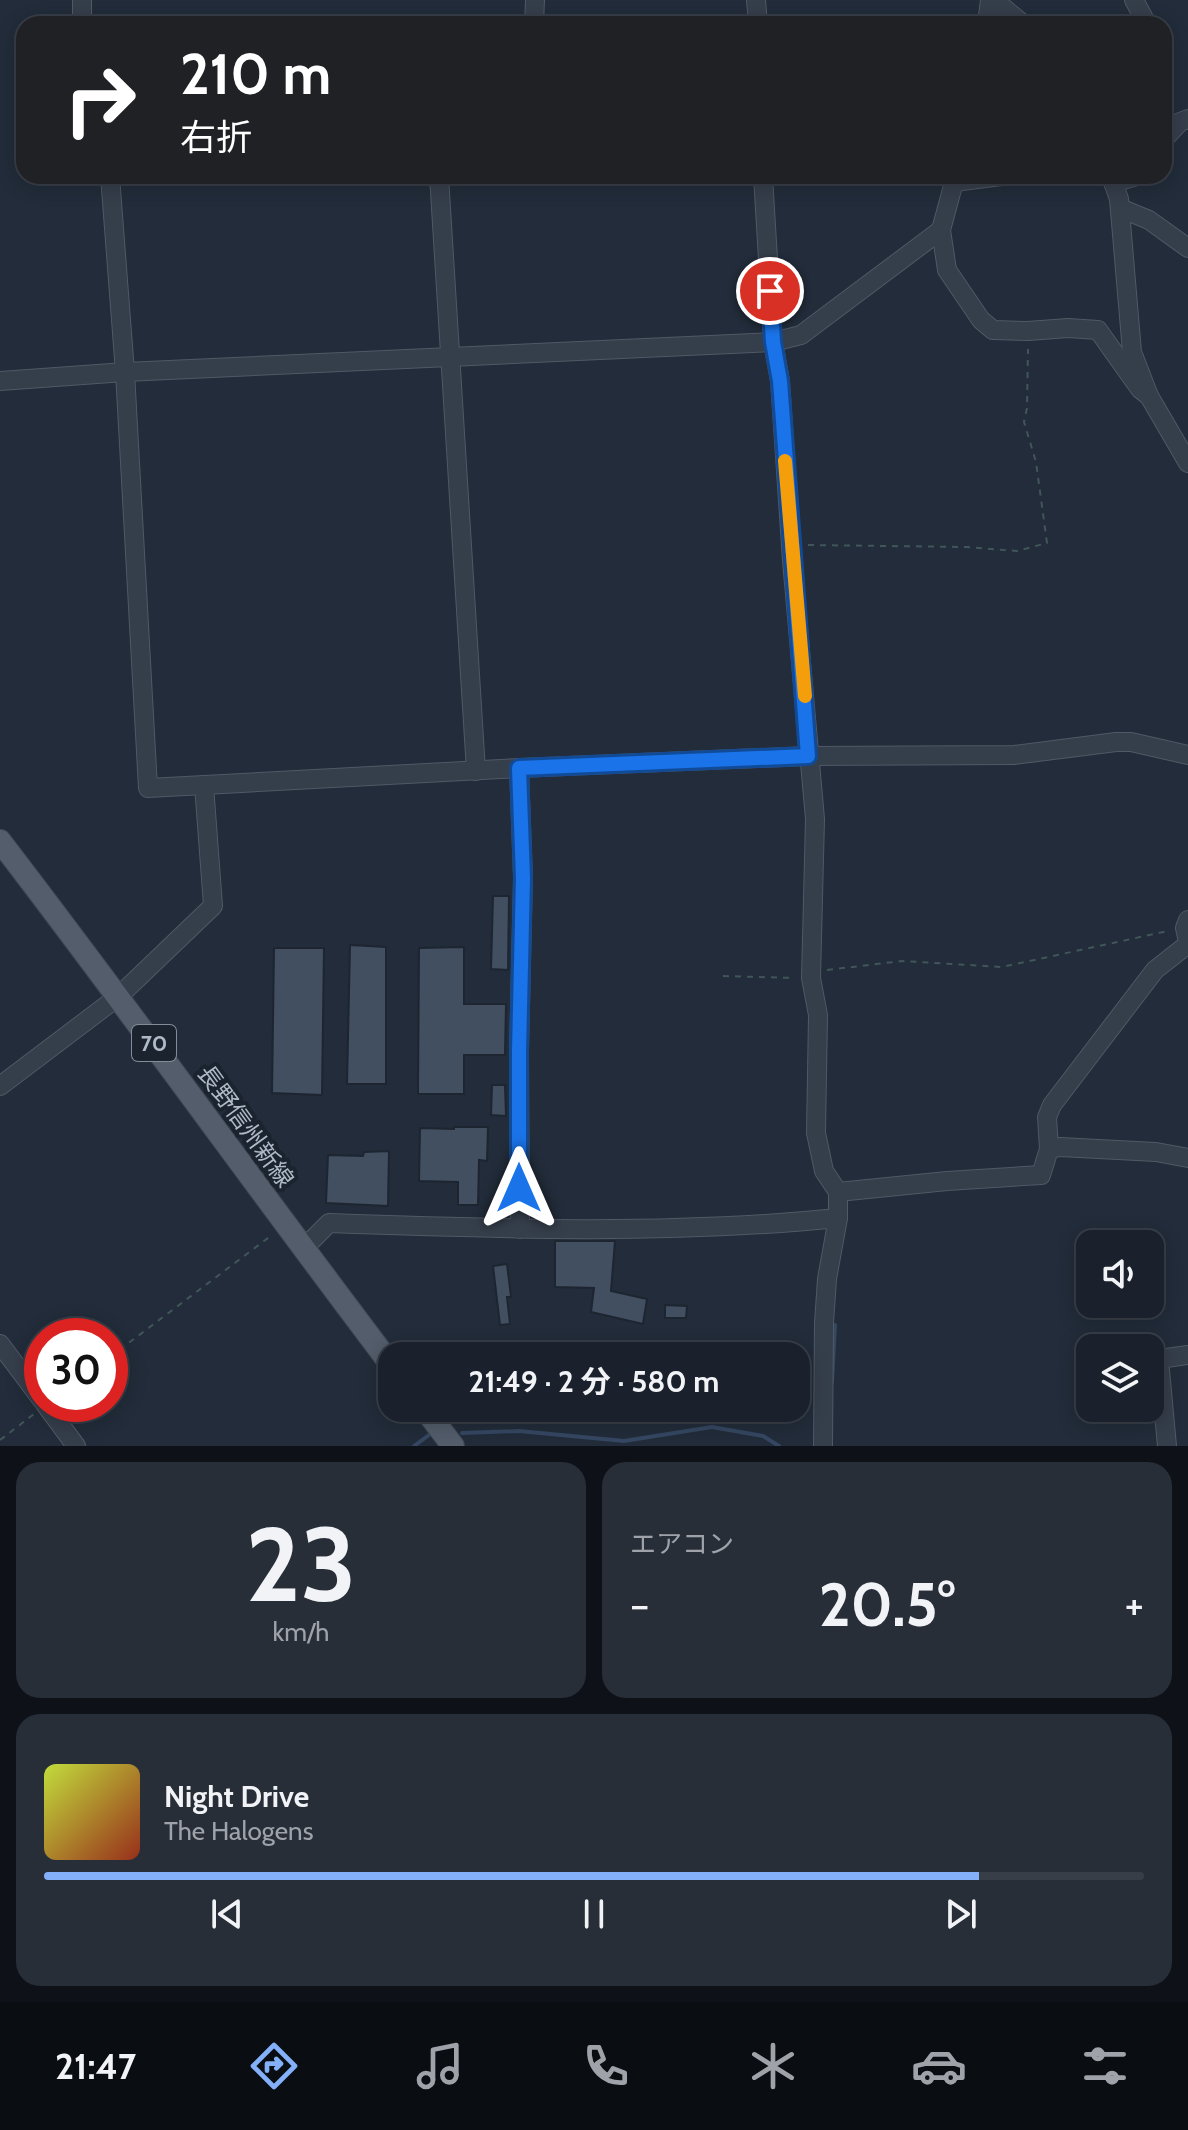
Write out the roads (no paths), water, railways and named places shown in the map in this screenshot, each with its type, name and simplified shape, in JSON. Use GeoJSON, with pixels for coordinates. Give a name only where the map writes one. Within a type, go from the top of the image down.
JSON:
{"type":"FeatureCollection","features":[{"type":"Feature","properties":{"kind":"main road","name":"長野信州新線"},"geometry":{"type":"LineString","coordinates":[[0,841],[119,996],[378,1348]]}},
{"type":"Feature","properties":{"kind":"main road"},"geometry":{"type":"LineString","coordinates":[[435,1422],[453,1446]]}},
{"type":"Feature","properties":{"kind":"street"},"geometry":{"type":"LineString","coordinates":[[992,0],[1013,16]]}},
{"type":"Feature","properties":{"kind":"street"},"geometry":{"type":"LineString","coordinates":[[1172,130],[1188,119]]}},
{"type":"Feature","properties":{"kind":"street"},"geometry":{"type":"LineString","coordinates":[[111,184],[125,372],[148,788],[808,756],[1014,755],[1116,742],[1131,742],[1188,755]]}},
{"type":"Feature","properties":{"kind":"street"},"geometry":{"type":"LineString","coordinates":[[439,184],[476,771]]}},
{"type":"Feature","properties":{"kind":"street"},"geometry":{"type":"LineString","coordinates":[[763,184],[773,342],[780,381],[815,819],[811,978],[818,1015],[816,1133],[824,1171],[838,1192],[838,1218],[827,1279],[824,1323],[823,1446]]}},
{"type":"Feature","properties":{"kind":"street"},"geometry":{"type":"LineString","coordinates":[[952,184],[941,230],[947,270],[981,320],[993,330],[1098,330],[1140,389],[1149,396]]}},
{"type":"Feature","properties":{"kind":"street"},"geometry":{"type":"LineString","coordinates":[[1113,184],[1120,208],[1132,352],[1149,396],[1187,458]]}},
{"type":"Feature","properties":{"kind":"street"},"geometry":{"type":"LineString","coordinates":[[1120,208],[1149,220],[1188,248]]}},
{"type":"Feature","properties":{"kind":"street"},"geometry":{"type":"LineString","coordinates":[[0,381],[125,372],[773,342],[801,335],[941,230]]}},
{"type":"Feature","properties":{"kind":"street"},"geometry":{"type":"LineString","coordinates":[[519,768],[523,878],[519,1051],[520,1229]]}},
{"type":"Feature","properties":{"kind":"street"},"geometry":{"type":"LineString","coordinates":[[0,1086],[119,996],[213,906],[204,785]]}},
{"type":"Feature","properties":{"kind":"street"},"geometry":{"type":"LineString","coordinates":[[838,1192],[1041,1175],[1049,1149],[1047,1117],[1052,1105],[1187,933]]}},
{"type":"Feature","properties":{"kind":"street"},"geometry":{"type":"LineString","coordinates":[[1049,1149],[1156,1152],[1188,1158]]}},
{"type":"Feature","properties":{"kind":"street"},"geometry":{"type":"LineString","coordinates":[[303,1249],[329,1223],[520,1229],[754,1227],[838,1218]]}},
{"type":"Feature","properties":{"kind":"street"},"geometry":{"type":"LineString","coordinates":[[0,1344],[24,1376]]}},
{"type":"Feature","properties":{"kind":"street"},"geometry":{"type":"LineString","coordinates":[[1167,1446],[1159,1359],[1188,1355]]}},
{"type":"Feature","properties":{"kind":"street"},"geometry":{"type":"LineString","coordinates":[[58,1422],[76,1446]]}},
{"type":"Feature","properties":{"kind":"waterway"},"geometry":{"type":"LineString","coordinates":[[832,1382],[835,1325]]}},
{"type":"Feature","properties":{"kind":"waterway"},"geometry":{"type":"LineString","coordinates":[[462,1433],[519,1431],[624,1441],[712,1427],[763,1436],[779,1446]]}},
{"type":"Feature","properties":{"kind":"waterway"},"geometry":{"type":"LineString","coordinates":[[414,1446],[429,1435]]}}]}
